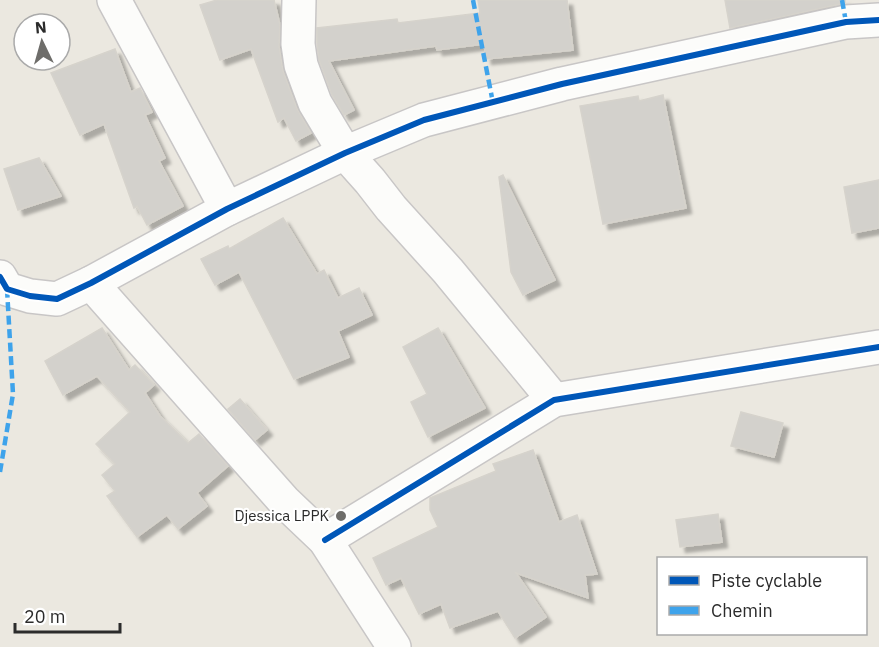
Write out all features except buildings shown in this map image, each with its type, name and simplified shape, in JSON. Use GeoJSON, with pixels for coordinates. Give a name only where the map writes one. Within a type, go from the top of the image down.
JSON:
{"type":"FeatureCollection","features":[{"type":"Feature","properties":{"kind":"street"},"geometry":{"type":"LineString","coordinates":[[114,0],[227,209]]}},
{"type":"Feature","properties":{"kind":"street"},"geometry":{"type":"LineString","coordinates":[[299,0],[298,44],[301,66],[315,103],[345,153],[448,271],[554,400]]}},
{"type":"Feature","properties":{"kind":"street"},"geometry":{"type":"LineString","coordinates":[[0,277],[7,289],[30,296],[57,299],[227,209],[345,153],[424,120],[562,84],[846,22],[879,20]]}},
{"type":"Feature","properties":{"kind":"street"},"geometry":{"type":"LineString","coordinates":[[91,283],[284,501],[325,540],[394,647]]}},
{"type":"Feature","properties":{"kind":"street"},"geometry":{"type":"LineString","coordinates":[[325,540],[554,400],[879,346]]}},
{"type":"Feature","properties":{"kind":"marked path"},"geometry":{"type":"LineString","coordinates":[[473,0],[493,103]]}},
{"type":"Feature","properties":{"kind":"marked path"},"geometry":{"type":"LineString","coordinates":[[842,0],[846,22]]}},
{"type":"Feature","properties":{"kind":"marked path"},"geometry":{"type":"LineString","coordinates":[[0,472],[13,394],[7,289]]}},
{"type":"Feature","properties":{"kind":"cycle path"},"geometry":{"type":"LineString","coordinates":[[0,277],[7,289],[30,296],[57,299],[227,209],[345,153],[424,120],[562,84],[846,22],[879,20]]}},
{"type":"Feature","properties":{"kind":"cycle path"},"geometry":{"type":"LineString","coordinates":[[325,540],[554,400],[879,347]]}},
{"type":"Feature","properties":{"kind":"place","name":"Djessica LPPK"},"geometry":{"type":"Point","coordinates":[341,516]}}]}
